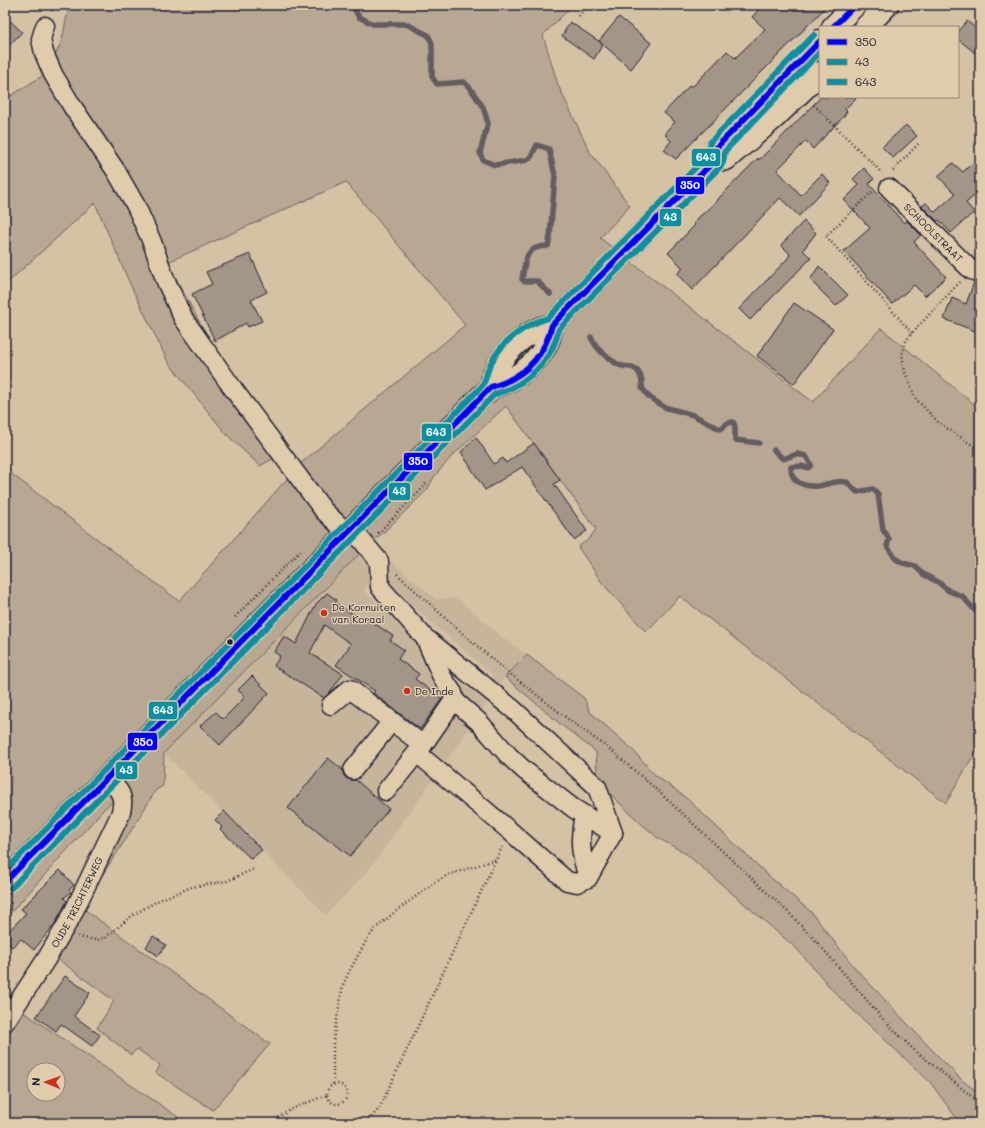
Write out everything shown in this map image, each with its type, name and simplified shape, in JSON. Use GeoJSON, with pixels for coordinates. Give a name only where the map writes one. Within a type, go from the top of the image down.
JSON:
{"type":"FeatureCollection","features":[{"type":"Feature","properties":{"kind":"main road"},"geometry":{"type":"LineString","coordinates":[[834,26],[855,5]]}},
{"type":"Feature","properties":{"kind":"main road"},"geometry":{"type":"LineString","coordinates":[[867,26],[887,5]]}},
{"type":"Feature","properties":{"kind":"main road"},"geometry":{"type":"LineString","coordinates":[[5,882],[491,387],[502,385],[519,375],[533,363],[549,338],[552,325],[715,160],[717,147],[819,41]]}},
{"type":"Feature","properties":{"kind":"main road"},"geometry":{"type":"LineString","coordinates":[[715,160],[726,159],[774,117],[819,74]]}},
{"type":"Feature","properties":{"kind":"street"},"geometry":{"type":"LineString","coordinates":[[41,32],[44,53],[53,74],[76,112],[116,171],[136,206],[152,242],[165,279],[183,318],[234,390],[324,511],[341,527],[358,536],[379,561],[380,587],[425,638],[514,710],[597,787],[613,833],[588,878],[577,883],[567,881],[420,749],[392,721],[350,689],[331,705]]}},
{"type":"Feature","properties":{"kind":"street","name":"SCHOOLSTRAAT"},"geometry":{"type":"LineString","coordinates":[[886,181],[975,271]]}},
{"type":"Feature","properties":{"kind":"street"},"geometry":{"type":"LineString","coordinates":[[425,638],[442,677],[453,693],[454,700],[479,722],[509,756],[524,770],[573,808],[613,833]]}},
{"type":"Feature","properties":{"kind":"street"},"geometry":{"type":"LineString","coordinates":[[386,791],[420,749],[454,700]]}},
{"type":"Feature","properties":{"kind":"street"},"geometry":{"type":"LineString","coordinates":[[353,770],[392,721]]}},
{"type":"Feature","properties":{"kind":"street","name":"OUDE TRICHTERWEG"},"geometry":{"type":"LineString","coordinates":[[5,1022],[63,931],[122,810],[123,802],[121,793],[107,778]]}},
{"type":"Feature","properties":{"kind":"street"},"geometry":{"type":"LineString","coordinates":[[584,815],[580,843],[588,878]]}},
{"type":"Feature","properties":{"kind":"path"},"geometry":{"type":"LineString","coordinates":[[579,16],[587,5]]}},
{"type":"Feature","properties":{"kind":"path"},"geometry":{"type":"LineString","coordinates":[[811,102],[886,181]]}},
{"type":"Feature","properties":{"kind":"path"},"geometry":{"type":"LineString","coordinates":[[912,333],[826,236],[886,181],[919,143]]}},
{"type":"Feature","properties":{"kind":"path"},"geometry":{"type":"LineString","coordinates":[[975,271],[912,333],[906,341],[902,355],[905,372],[915,398],[939,423],[980,450]]}},
{"type":"Feature","properties":{"kind":"path"},"geometry":{"type":"LineString","coordinates":[[379,561],[398,574],[454,626],[499,664],[560,713],[612,751],[658,791],[788,912],[818,943],[882,1018],[913,1049],[980,1103]]}},
{"type":"Feature","properties":{"kind":"path"},"geometry":{"type":"LineString","coordinates":[[366,1123],[378,1109],[510,830]]}},
{"type":"Feature","properties":{"kind":"path"},"geometry":{"type":"LineString","coordinates":[[333,1084],[333,1041],[343,985],[366,941],[375,929],[434,883],[448,875],[497,859]]}},
{"type":"Feature","properties":{"kind":"path"},"geometry":{"type":"LineString","coordinates":[[63,931],[79,938],[96,940],[105,938],[133,915],[159,900],[192,887],[227,881],[254,868]]}},
{"type":"Feature","properties":{"kind":"path"},"geometry":{"type":"LineString","coordinates":[[333,1084],[340,1084],[346,1088],[347,1098],[342,1103],[336,1104],[330,1102],[327,1095],[328,1088],[333,1084]]}},
{"type":"Feature","properties":{"kind":"path"},"geometry":{"type":"LineString","coordinates":[[272,1123],[291,1109],[327,1095]]}},
{"type":"Feature","properties":{"kind":"shaded area"},"geometry":{"type":"Polygon","coordinates":[[[69,5],[573,5],[543,35],[558,85],[590,152],[630,206],[600,238],[813,402],[881,328],[980,409],[980,744],[946,803],[680,596],[646,632],[603,584],[578,547],[589,539],[596,529],[506,406],[452,456],[434,477],[427,490],[383,533],[369,544],[164,753],[163,786],[156,790],[101,877],[111,848],[115,800],[105,808],[5,919],[5,469],[179,601],[301,463],[465,325],[346,182],[168,262],[200,323],[229,370],[290,449],[260,466],[227,435],[168,362],[130,284],[95,203],[5,285],[5,92],[9,97],[48,72],[62,40],[69,5]]]}},
{"type":"Feature","properties":{"kind":"shaded area"},"geometry":{"type":"Polygon","coordinates":[[[369,544],[436,599],[454,598],[460,601],[503,638],[527,655],[505,677],[369,870],[326,915],[164,753],[369,544]],[[376,575],[363,590],[407,630],[444,670],[476,694],[493,675],[376,575]]]}},
{"type":"Feature","properties":{"kind":"shaded area"},"geometry":{"type":"Polygon","coordinates":[[[527,655],[584,698],[590,712],[631,748],[655,775],[685,797],[770,877],[811,912],[855,968],[934,1052],[963,1081],[980,1094],[980,1123],[960,1123],[930,1082],[837,995],[797,949],[685,853],[658,838],[607,791],[597,778],[596,752],[505,677],[527,655]]]}},
{"type":"Feature","properties":{"kind":"shaded area"},"geometry":{"type":"Polygon","coordinates":[[[84,909],[270,1044],[213,1110],[156,1073],[160,1065],[137,1049],[131,1055],[97,1028],[114,1001],[55,957],[84,909]]]}},
{"type":"Feature","properties":{"kind":"shaded area"},"geometry":{"type":"Polygon","coordinates":[[[22,1011],[187,1123],[5,1123],[5,1039],[22,1011]]]}},
{"type":"Feature","properties":{"kind":"building"},"geometry":{"type":"Polygon","coordinates":[[[763,5],[828,5],[676,159],[664,150],[671,141],[666,136],[666,131],[675,122],[664,113],[690,85],[692,87],[727,51],[735,58],[765,29],[752,17],[763,5]]]}},
{"type":"Feature","properties":{"kind":"building"},"geometry":{"type":"Polygon","coordinates":[[[5,16],[22,32],[5,50],[5,16]]]}},
{"type":"Feature","properties":{"kind":"building"},"geometry":{"type":"Polygon","coordinates":[[[619,17],[651,43],[631,69],[599,41],[619,17]]]}},
{"type":"Feature","properties":{"kind":"building"},"geometry":{"type":"Polygon","coordinates":[[[967,21],[980,32],[980,57],[959,40],[959,30],[967,21]]]}},
{"type":"Feature","properties":{"kind":"building"},"geometry":{"type":"Polygon","coordinates":[[[570,22],[603,44],[594,59],[562,36],[570,22]]]}},
{"type":"Feature","properties":{"kind":"building"},"geometry":{"type":"Polygon","coordinates":[[[820,98],[856,98],[845,109],[847,111],[844,116],[813,149],[806,141],[777,170],[801,195],[822,174],[830,183],[799,216],[780,198],[692,290],[677,274],[683,268],[668,253],[695,225],[694,223],[698,218],[718,200],[758,158],[759,160],[820,98]]]}},
{"type":"Feature","properties":{"kind":"building"},"geometry":{"type":"Polygon","coordinates":[[[906,125],[917,136],[893,158],[882,147],[906,125]]]}},
{"type":"Feature","properties":{"kind":"building"},"geometry":{"type":"Polygon","coordinates":[[[973,162],[980,170],[980,191],[966,203],[974,212],[951,233],[939,220],[937,221],[922,206],[926,203],[935,212],[955,194],[938,176],[953,163],[963,172],[973,162]]]}},
{"type":"Feature","properties":{"kind":"building"},"geometry":{"type":"Polygon","coordinates":[[[864,168],[874,179],[869,184],[904,223],[907,221],[921,235],[914,242],[946,277],[925,296],[914,285],[892,304],[844,251],[870,228],[844,200],[859,185],[853,179],[864,168]]]}},
{"type":"Feature","properties":{"kind":"building"},"geometry":{"type":"Polygon","coordinates":[[[804,221],[816,233],[803,250],[811,258],[750,320],[739,309],[788,258],[790,254],[781,245],[804,221]]]}},
{"type":"Feature","properties":{"kind":"building"},"geometry":{"type":"Polygon","coordinates":[[[250,254],[267,292],[251,300],[262,321],[248,327],[246,323],[215,341],[192,294],[212,284],[206,272],[250,254]]]}},
{"type":"Feature","properties":{"kind":"building"},"geometry":{"type":"Polygon","coordinates":[[[819,266],[848,295],[836,306],[810,280],[819,266]]]}},
{"type":"Feature","properties":{"kind":"building"},"geometry":{"type":"Polygon","coordinates":[[[974,282],[980,283],[980,333],[944,319],[952,298],[966,304],[974,282]]]}},
{"type":"Feature","properties":{"kind":"building"},"geometry":{"type":"Polygon","coordinates":[[[794,303],[833,329],[794,384],[757,356],[794,303]]]}},
{"type":"Feature","properties":{"kind":"building"},"geometry":{"type":"Polygon","coordinates":[[[476,437],[494,464],[503,458],[506,463],[534,443],[560,480],[554,484],[587,531],[574,540],[522,467],[485,490],[461,452],[476,437]]]}},
{"type":"Feature","properties":{"kind":"building"},"geometry":{"type":"Polygon","coordinates":[[[327,593],[337,600],[335,603],[364,621],[366,618],[393,636],[390,640],[404,650],[398,659],[419,674],[415,679],[442,699],[420,729],[373,693],[375,691],[336,665],[351,644],[324,625],[310,653],[343,674],[324,698],[274,666],[280,656],[274,652],[284,636],[296,644],[316,604],[327,593]]]}},
{"type":"Feature","properties":{"kind":"building"},"geometry":{"type":"Polygon","coordinates":[[[252,676],[269,693],[220,745],[200,726],[216,712],[223,719],[245,697],[238,690],[252,676]]]}},
{"type":"Feature","properties":{"kind":"building"},"geometry":{"type":"Polygon","coordinates":[[[328,758],[343,770],[343,774],[346,778],[356,780],[389,809],[350,856],[288,808],[328,758]]]}},
{"type":"Feature","properties":{"kind":"building"},"geometry":{"type":"Polygon","coordinates":[[[224,811],[262,850],[251,859],[220,829],[222,827],[215,820],[224,811]]]}},
{"type":"Feature","properties":{"kind":"building"},"geometry":{"type":"Polygon","coordinates":[[[60,870],[74,885],[69,890],[71,892],[64,898],[67,901],[54,925],[34,950],[21,939],[12,947],[5,940],[5,935],[26,913],[21,909],[60,870]]]}},
{"type":"Feature","properties":{"kind":"building"},"geometry":{"type":"Polygon","coordinates":[[[153,936],[166,945],[158,956],[146,947],[153,936]]]}},
{"type":"Feature","properties":{"kind":"building"},"geometry":{"type":"Polygon","coordinates":[[[65,976],[90,993],[74,1016],[100,1035],[92,1046],[61,1024],[56,1031],[36,1017],[65,976]]]}},
{"type":"Feature","properties":{"kind":"waterway"},"geometry":{"type":"LineString","coordinates":[[352,5],[359,17],[373,24],[406,24],[428,35],[432,43],[432,77],[437,84],[464,82],[483,107],[488,123],[480,153],[483,160],[495,165],[527,160],[531,157],[537,145],[549,149],[555,176],[550,237],[548,246],[540,247],[530,252],[526,260],[522,279],[524,281],[537,281],[550,294]]}},
{"type":"Feature","properties":{"kind":"waterway"},"geometry":{"type":"LineString","coordinates":[[591,337],[599,350],[610,360],[620,366],[631,367],[637,370],[641,378],[642,388],[649,397],[664,407],[693,415],[720,429],[728,423],[733,422],[735,426],[735,440],[759,443]]}},
{"type":"Feature","properties":{"kind":"waterway"},"geometry":{"type":"LineString","coordinates":[[774,450],[783,459],[797,454],[806,456],[811,465],[808,468],[802,466],[791,467],[793,477],[804,485],[818,486],[832,482],[847,482],[857,492],[873,489],[878,494],[883,530],[889,539],[887,546],[896,559],[903,563],[915,566],[923,574],[938,582],[949,591],[962,596],[980,616]]}},
{"type":"Feature","properties":{"kind":"transit line","name":"350"},"geometry":{"type":"LineString","coordinates":[[834,26],[855,5]]}},
{"type":"Feature","properties":{"kind":"transit line","name":"643"},"geometry":{"type":"LineString","coordinates":[[5,871],[482,386],[488,369],[501,348],[522,330],[548,318],[707,156],[711,141],[814,35]]}},
{"type":"Feature","properties":{"kind":"transit line","name":"350"},"geometry":{"type":"LineString","coordinates":[[5,882],[491,387],[513,378],[538,357],[544,347],[552,325],[715,160],[717,147],[819,42]]}},
{"type":"Feature","properties":{"kind":"transit line","name":"43"},"geometry":{"type":"LineString","coordinates":[[11,888],[495,394],[518,385],[536,370],[551,351],[556,341],[559,329],[721,166],[725,151],[819,53]]}},
{"type":"Feature","properties":{"kind":"place","name":"De Kornuiten van Koraal"},"geometry":{"type":"Point","coordinates":[324,613]}},
{"type":"Feature","properties":{"kind":"place","name":"De Inde"},"geometry":{"type":"Point","coordinates":[407,691]}}]}
